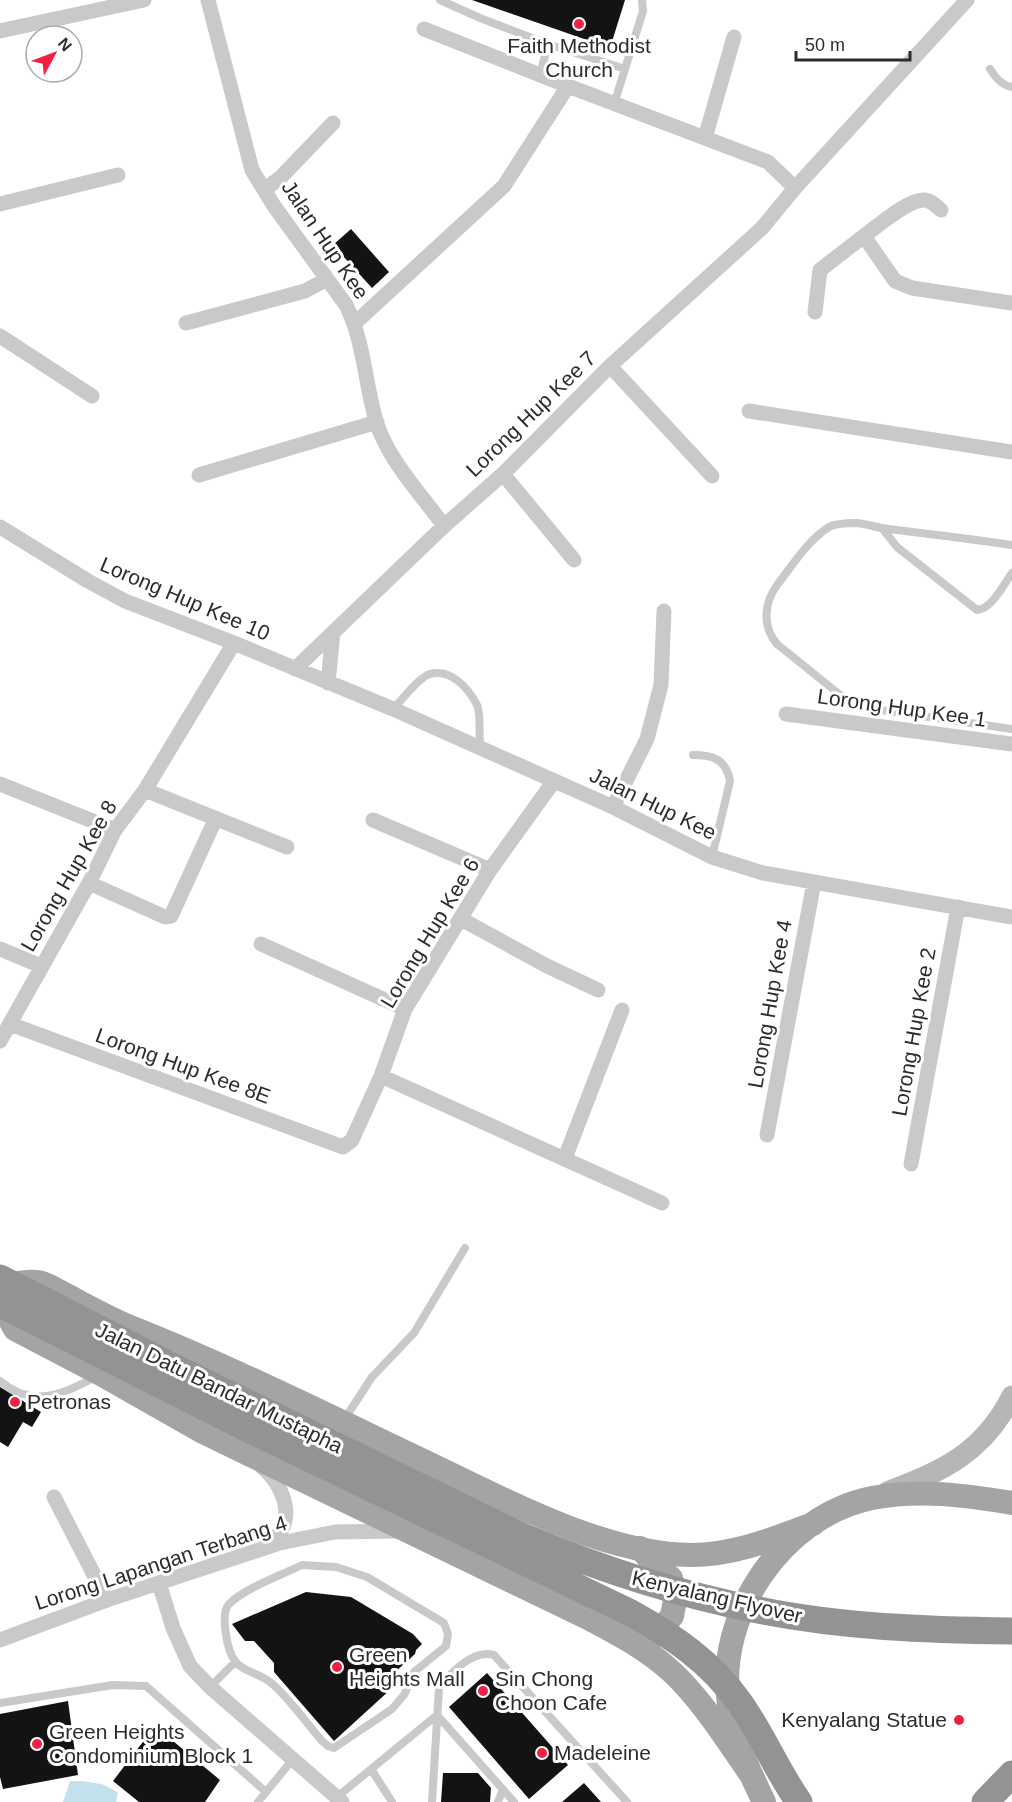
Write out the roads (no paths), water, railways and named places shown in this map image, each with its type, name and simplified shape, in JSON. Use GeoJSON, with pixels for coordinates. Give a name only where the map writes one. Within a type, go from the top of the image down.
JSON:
{"type":"FeatureCollection","features":[{"type":"Feature","properties":{"kind":"highway","name":"Jalan Datu Bandar Mustapha"},"geometry":{"type":"LineString","coordinates":[[3,1293],[200,1380],[425,1515]]}},
{"type":"Feature","properties":{"kind":"highway","name":"Kenyalang Flyover"},"geometry":{"type":"LineString","coordinates":[[425,1515],[524,1537],[580,1560],[679,1592],[759,1611],[825,1621],[892,1627],[1012,1630]]}},
{"type":"Feature","properties":{"kind":"highway","name":"Kenyalang Flyover"},"geometry":{"type":"LineString","coordinates":[[425,1515],[630,1613],[664,1631],[693,1651],[723,1681],[741,1704],[799,1802]]}},
{"type":"Feature","properties":{"kind":"highway"},"geometry":{"type":"LineString","coordinates":[[985,1802],[1012,1774]]}},
{"type":"Feature","properties":{"kind":"main road"},"geometry":{"type":"LineString","coordinates":[[752,1776],[691,1692],[664,1665],[625,1638],[590,1619],[425,1515],[240,1450],[15,1329],[3,1293],[41,1282],[132,1328],[188,1349],[248,1376],[487,1491],[603,1539],[640,1548],[690,1555],[724,1553],[763,1543],[813,1524]]}},
{"type":"Feature","properties":{"kind":"main road"},"geometry":{"type":"LineString","coordinates":[[764,1802],[738,1741],[729,1702],[730,1649],[735,1625],[751,1591],[785,1546],[813,1524],[838,1509],[928,1476],[967,1453],[985,1435],[1012,1396]]}},
{"type":"Feature","properties":{"kind":"main road"},"geometry":{"type":"LineString","coordinates":[[870,1499],[908,1493],[977,1497],[1012,1503]]}},
{"type":"Feature","properties":{"kind":"main road"},"geometry":{"type":"LineString","coordinates":[[625,1638],[656,1635],[672,1616],[675,1600],[671,1578],[640,1548]]}},
{"type":"Feature","properties":{"kind":"street"},"geometry":{"type":"LineString","coordinates":[[0,31],[144,0]]}},
{"type":"Feature","properties":{"kind":"street","name":"Jalan Hup Kee"},"geometry":{"type":"LineString","coordinates":[[208,0],[252,170],[346,305],[355,323],[377,422],[389,450],[444,526]]}},
{"type":"Feature","properties":{"kind":"street","name":"Lorong Hup Kee 7"},"geometry":{"type":"LineString","coordinates":[[295,669],[444,526],[503,474],[610,366],[762,228],[795,188],[967,0]]}},
{"type":"Feature","properties":{"kind":"street"},"geometry":{"type":"LineString","coordinates":[[424,29],[768,162],[795,188]]}},
{"type":"Feature","properties":{"kind":"street"},"geometry":{"type":"LineString","coordinates":[[705,138],[734,37]]}},
{"type":"Feature","properties":{"kind":"street"},"geometry":{"type":"LineString","coordinates":[[355,323],[504,186],[568,86]]}},
{"type":"Feature","properties":{"kind":"street"},"geometry":{"type":"LineString","coordinates":[[264,190],[281,177],[333,123]]}},
{"type":"Feature","properties":{"kind":"street"},"geometry":{"type":"LineString","coordinates":[[0,204],[118,175]]}},
{"type":"Feature","properties":{"kind":"street"},"geometry":{"type":"LineString","coordinates":[[815,312],[820,270],[910,204],[922,199],[931,201],[941,210]]}},
{"type":"Feature","properties":{"kind":"street"},"geometry":{"type":"LineString","coordinates":[[864,236],[895,281],[923,290],[1012,303]]}},
{"type":"Feature","properties":{"kind":"street"},"geometry":{"type":"LineString","coordinates":[[186,323],[304,291],[327,279]]}},
{"type":"Feature","properties":{"kind":"street"},"geometry":{"type":"LineString","coordinates":[[0,336],[92,396]]}},
{"type":"Feature","properties":{"kind":"street"},"geometry":{"type":"LineString","coordinates":[[610,366],[712,477]]}},
{"type":"Feature","properties":{"kind":"street"},"geometry":{"type":"LineString","coordinates":[[749,411],[1012,452]]}},
{"type":"Feature","properties":{"kind":"street"},"geometry":{"type":"LineString","coordinates":[[199,475],[377,422]]}},
{"type":"Feature","properties":{"kind":"street"},"geometry":{"type":"LineString","coordinates":[[503,474],[574,560]]}},
{"type":"Feature","properties":{"kind":"street","name":"Lorong Hup Kee 10"},"geometry":{"type":"LineString","coordinates":[[0,527],[124,601],[295,669]]}},
{"type":"Feature","properties":{"kind":"street"},"geometry":{"type":"LineString","coordinates":[[613,807],[647,739],[661,685],[664,611]]}},
{"type":"Feature","properties":{"kind":"street"},"geometry":{"type":"LineString","coordinates":[[328,683],[333,632]]}},
{"type":"Feature","properties":{"kind":"street","name":"Lorong Hup Kee 8"},"geometry":{"type":"LineString","coordinates":[[0,1041],[89,883],[115,830],[145,789],[234,643]]}},
{"type":"Feature","properties":{"kind":"street","name":"Jalan Hup Kee"},"geometry":{"type":"LineString","coordinates":[[295,669],[393,709],[613,807],[712,857],[763,873],[1012,917]]}},
{"type":"Feature","properties":{"kind":"street","name":"Lorong Hup Kee 1"},"geometry":{"type":"LineString","coordinates":[[786,714],[1012,744]]}},
{"type":"Feature","properties":{"kind":"street","name":"Lorong Hup Kee 6"},"geometry":{"type":"LineString","coordinates":[[342,1147],[352,1140],[381,1076],[405,1009],[490,870],[554,781]]}},
{"type":"Feature","properties":{"kind":"street"},"geometry":{"type":"LineString","coordinates":[[0,784],[115,830]]}},
{"type":"Feature","properties":{"kind":"street"},"geometry":{"type":"LineString","coordinates":[[145,789],[286,847]]}},
{"type":"Feature","properties":{"kind":"street"},"geometry":{"type":"LineString","coordinates":[[89,883],[165,917],[171,916],[216,818]]}},
{"type":"Feature","properties":{"kind":"street"},"geometry":{"type":"LineString","coordinates":[[374,820],[490,870]]}},
{"type":"Feature","properties":{"kind":"street","name":"Lorong Hup Kee 4"},"geometry":{"type":"LineString","coordinates":[[767,1135],[814,882]]}},
{"type":"Feature","properties":{"kind":"street","name":"Lorong Hup Kee 2"},"geometry":{"type":"LineString","coordinates":[[912,1164],[958,908]]}},
{"type":"Feature","properties":{"kind":"street"},"geometry":{"type":"LineString","coordinates":[[461,919],[547,966],[598,990]]}},
{"type":"Feature","properties":{"kind":"street"},"geometry":{"type":"LineString","coordinates":[[261,944],[405,1009]]}},
{"type":"Feature","properties":{"kind":"street"},"geometry":{"type":"LineString","coordinates":[[0,949],[41,966]]}},
{"type":"Feature","properties":{"kind":"street"},"geometry":{"type":"LineString","coordinates":[[565,1158],[622,1010]]}},
{"type":"Feature","properties":{"kind":"street","name":"Lorong Hup Kee 8E"},"geometry":{"type":"LineString","coordinates":[[10,1024],[342,1147]]}},
{"type":"Feature","properties":{"kind":"street"},"geometry":{"type":"LineString","coordinates":[[381,1076],[662,1203]]}},
{"type":"Feature","properties":{"kind":"street"},"geometry":{"type":"LineString","coordinates":[[240,1450],[269,1473],[278,1484],[284,1497],[286,1511],[277,1536],[258,1549]]}},
{"type":"Feature","properties":{"kind":"street"},"geometry":{"type":"LineString","coordinates":[[54,1497],[107,1600]]}},
{"type":"Feature","properties":{"kind":"street","name":"Lorong Lapangan Terbang 4"},"geometry":{"type":"LineString","coordinates":[[0,1640],[107,1600],[258,1549],[425,1515]]}},
{"type":"Feature","properties":{"kind":"street"},"geometry":{"type":"LineString","coordinates":[[159,1583],[181,1649],[190,1666],[210,1687],[340,1800]]}},
{"type":"Feature","properties":{"kind":"lane"},"geometry":{"type":"LineString","coordinates":[[440,0],[548,44],[625,69]]}},
{"type":"Feature","properties":{"kind":"lane"},"geometry":{"type":"LineString","coordinates":[[614,104],[642,11],[642,0]]}},
{"type":"Feature","properties":{"kind":"lane"},"geometry":{"type":"LineString","coordinates":[[540,75],[548,44]]}},
{"type":"Feature","properties":{"kind":"lane"},"geometry":{"type":"LineString","coordinates":[[990,69],[994,76],[1012,87]]}},
{"type":"Feature","properties":{"kind":"lane"},"geometry":{"type":"LineString","coordinates":[[1012,545],[857,523],[831,526],[819,535],[772,592],[766,606],[766,621],[772,639],[823,682],[860,706],[1012,729]]}},
{"type":"Feature","properties":{"kind":"lane"},"geometry":{"type":"LineString","coordinates":[[882,528],[897,547],[976,610],[983,610],[989,604],[1012,573]]}},
{"type":"Feature","properties":{"kind":"lane"},"geometry":{"type":"LineString","coordinates":[[393,709],[417,683],[429,674],[439,673],[456,678],[477,706],[480,748]]}},
{"type":"Feature","properties":{"kind":"lane"},"geometry":{"type":"LineString","coordinates":[[693,755],[710,755],[722,762],[729,772],[730,781],[712,857]]}},
{"type":"Feature","properties":{"kind":"lane"},"geometry":{"type":"LineString","coordinates":[[343,1422],[372,1377],[414,1333],[465,1248]]}},
{"type":"Feature","properties":{"kind":"lane"},"geometry":{"type":"LineString","coordinates":[[0,1381],[12,1391],[38,1398],[65,1391],[101,1374]]}},
{"type":"Feature","properties":{"kind":"lane"},"geometry":{"type":"LineString","coordinates":[[302,1564],[336,1567],[367,1577],[444,1623],[448,1634],[446,1646],[414,1672],[404,1695],[392,1709],[334,1748],[322,1741],[272,1683],[260,1675],[247,1671],[235,1662],[228,1643],[224,1617],[227,1605],[239,1596],[302,1564]]}},
{"type":"Feature","properties":{"kind":"lane"},"geometry":{"type":"LineString","coordinates":[[432,1802],[437,1694],[444,1682],[473,1656],[488,1653],[494,1655],[627,1802]]}},
{"type":"Feature","properties":{"kind":"lane"},"geometry":{"type":"LineString","coordinates":[[210,1687],[235,1662]]}},
{"type":"Feature","properties":{"kind":"lane"},"geometry":{"type":"LineString","coordinates":[[0,1703],[113,1685],[146,1686],[266,1792]]}},
{"type":"Feature","properties":{"kind":"lane"},"geometry":{"type":"LineString","coordinates":[[340,1800],[370,1769],[436,1715]]}},
{"type":"Feature","properties":{"kind":"lane"},"geometry":{"type":"LineString","coordinates":[[436,1715],[514,1802]]}},
{"type":"Feature","properties":{"kind":"lane"},"geometry":{"type":"LineString","coordinates":[[258,1802],[294,1758]]}},
{"type":"Feature","properties":{"kind":"lane"},"geometry":{"type":"LineString","coordinates":[[370,1769],[392,1802]]}},
{"type":"Feature","properties":{"kind":"lane"},"geometry":{"type":"LineString","coordinates":[[498,1802],[503,1789]]}},
{"type":"Feature","properties":{"kind":"water"},"geometry":{"type":"Polygon","coordinates":[[[70,1781],[107,1786],[118,1793],[116,1802],[63,1802],[70,1781]]]}},
{"type":"Feature","properties":{"kind":"place","name":"Faith Methodist Church"},"geometry":{"type":"Point","coordinates":[579,24]}},
{"type":"Feature","properties":{"kind":"place","name":"Petronas"},"geometry":{"type":"Point","coordinates":[15,1402]}},
{"type":"Feature","properties":{"kind":"place","name":"Green Heights Mall"},"geometry":{"type":"Point","coordinates":[337,1667]}},
{"type":"Feature","properties":{"kind":"place","name":"Sin Chong Choon Cafe"},"geometry":{"type":"Point","coordinates":[483,1691]}},
{"type":"Feature","properties":{"kind":"place","name":"Kenyalang Statue"},"geometry":{"type":"Point","coordinates":[959,1720]}},
{"type":"Feature","properties":{"kind":"place","name":"Green Heights Condominium Block 1"},"geometry":{"type":"Point","coordinates":[37,1744]}},
{"type":"Feature","properties":{"kind":"place","name":"Madeleine"},"geometry":{"type":"Point","coordinates":[542,1753]}}]}
